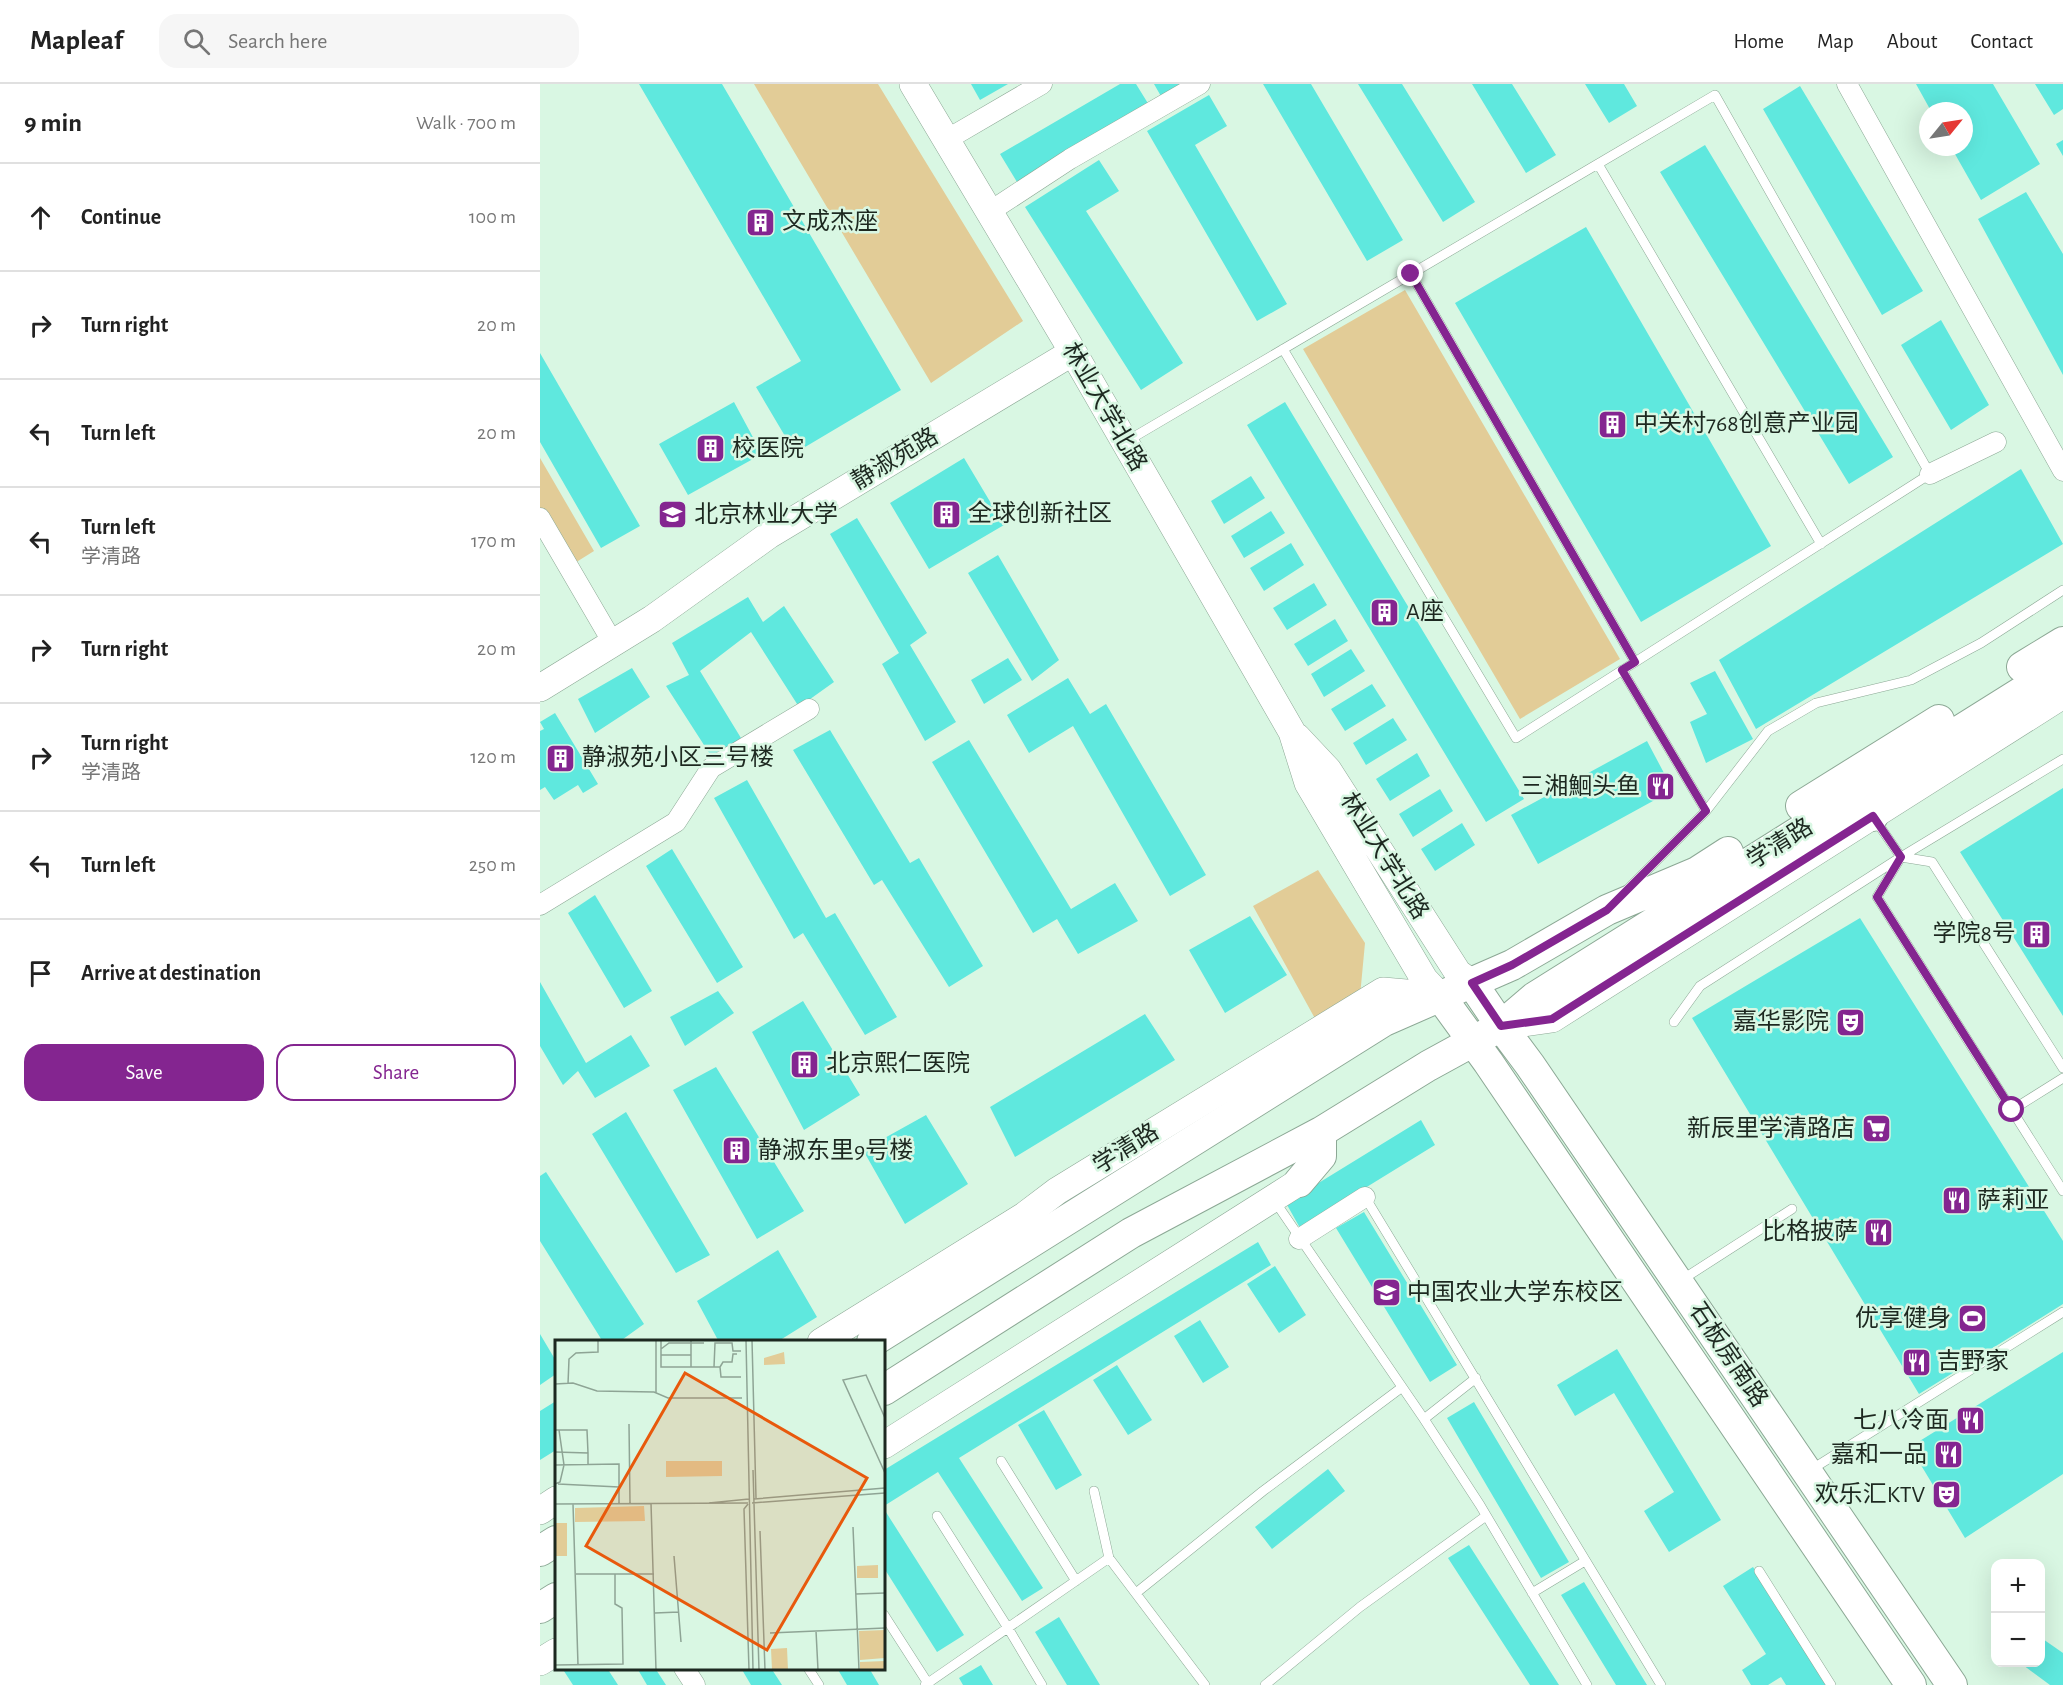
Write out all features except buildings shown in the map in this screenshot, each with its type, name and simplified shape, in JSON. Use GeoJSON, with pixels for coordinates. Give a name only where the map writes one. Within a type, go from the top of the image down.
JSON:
{"type":"FeatureCollection","features":[{"type":"Feature","properties":{"kind":"main road","name":"学清路"},"geometry":{"type":"LineString","coordinates":[[874,1340],[1384,1021],[1512,965],[1607,910],[1697,872],[2063,642]]}},
{"type":"Feature","properties":{"kind":"main road","name":"学清路"},"geometry":{"type":"LineString","coordinates":[[885,1389],[1131,1233],[1321,1132],[1501,1026],[1544,991],[2063,666]]}},
{"type":"Feature","properties":{"kind":"main road"},"geometry":{"type":"LineString","coordinates":[[1873,816],[1880,782]]}},
{"type":"Feature","properties":{"kind":"main road","name":"石板房南路"},"geometry":{"type":"LineString","coordinates":[[1472,983],[1952,1685]]}},
{"type":"Feature","properties":{"kind":"main road","name":"石板房南路"},"geometry":{"type":"LineString","coordinates":[[1440,996],[1488,1062],[1911,1685]]}},
{"type":"Feature","properties":{"kind":"main road"},"geometry":{"type":"LineString","coordinates":[[1299,1182],[1322,1156],[1321,1132]]}},
{"type":"Feature","properties":{"kind":"main road"},"geometry":{"type":"LineString","coordinates":[[540,1551],[555,1542]]}},
{"type":"Feature","properties":{"kind":"main road"},"geometry":{"type":"LineString","coordinates":[[540,1608],[555,1599]]}},
{"type":"Feature","properties":{"kind":"street","name":"林业大学北路"},"geometry":{"type":"LineString","coordinates":[[913,84],[1073,352],[1292,732],[1308,783],[1424,979],[1440,996]]}},
{"type":"Feature","properties":{"kind":"street"},"geometry":{"type":"LineString","coordinates":[[946,140],[1042,84]]}},
{"type":"Feature","properties":{"kind":"street"},"geometry":{"type":"LineString","coordinates":[[989,212],[1070,159],[1200,84]]}},
{"type":"Feature","properties":{"kind":"street"},"geometry":{"type":"LineString","coordinates":[[1847,84],[2063,471]]}},
{"type":"Feature","properties":{"kind":"street","name":"静淑苑路"},"geometry":{"type":"LineString","coordinates":[[540,688],[690,592],[769,535],[1073,352]]}},
{"type":"Feature","properties":{"kind":"street"},"geometry":{"type":"LineString","coordinates":[[1930,474],[1996,442]]}},
{"type":"Feature","properties":{"kind":"street"},"geometry":{"type":"LineString","coordinates":[[540,518],[613,643]]}},
{"type":"Feature","properties":{"kind":"street","name":"学清路"},"geometry":{"type":"LineString","coordinates":[[1501,1026],[1552,1019],[2063,695]]}},
{"type":"Feature","properties":{"kind":"street"},"geometry":{"type":"LineString","coordinates":[[540,905],[676,822],[711,768],[809,709]]}},
{"type":"Feature","properties":{"kind":"street","name":"林业大学北路"},"geometry":{"type":"LineString","coordinates":[[1292,732],[1328,770],[1458,973],[1472,983]]}},
{"type":"Feature","properties":{"kind":"street","name":"学清路"},"geometry":{"type":"LineString","coordinates":[[823,1340],[1024,1216],[1057,1191],[1383,991],[1440,996]]}},
{"type":"Feature","properties":{"kind":"street"},"geometry":{"type":"LineString","coordinates":[[885,1444],[1299,1182]]}},
{"type":"Feature","properties":{"kind":"street"},"geometry":{"type":"LineString","coordinates":[[1299,1239],[1365,1197]]}},
{"type":"Feature","properties":{"kind":"street"},"geometry":{"type":"LineString","coordinates":[[540,1511],[555,1501]]}},
{"type":"Feature","properties":{"kind":"street"},"geometry":{"type":"LineString","coordinates":[[540,1662],[555,1653]]}},
{"type":"Feature","properties":{"kind":"street"},"geometry":{"type":"LineString","coordinates":[[685,1670],[695,1685]]}},
{"type":"Feature","properties":{"kind":"lane"},"geometry":{"type":"LineString","coordinates":[[1125,442],[1283,349],[1411,274],[1715,95],[1930,474],[1516,738],[1283,349]]}},
{"type":"Feature","properties":{"kind":"lane"},"geometry":{"type":"LineString","coordinates":[[1598,164],[1821,544]]}},
{"type":"Feature","properties":{"kind":"lane"},"geometry":{"type":"LineString","coordinates":[[1411,274],[1635,662]]}},
{"type":"Feature","properties":{"kind":"lane","name":"学清路"},"geometry":{"type":"LineString","coordinates":[[1607,910],[1706,811],[1768,731],[1816,703],[1911,680],[1981,643],[2063,590]]}},
{"type":"Feature","properties":{"kind":"lane"},"geometry":{"type":"LineString","coordinates":[[1622,670],[1706,811]]}},
{"type":"Feature","properties":{"kind":"lane"},"geometry":{"type":"LineString","coordinates":[[1674,1022],[1700,986],[1901,857],[2063,759]]}},
{"type":"Feature","properties":{"kind":"lane"},"geometry":{"type":"LineString","coordinates":[[1873,816],[1901,857],[1932,862],[2063,1068]]}},
{"type":"Feature","properties":{"kind":"lane"},"geometry":{"type":"LineString","coordinates":[[1901,857],[1877,897],[2063,1191]]}},
{"type":"Feature","properties":{"kind":"lane"},"geometry":{"type":"LineString","coordinates":[[2012,1110],[2063,1078]]}},
{"type":"Feature","properties":{"kind":"lane"},"geometry":{"type":"LineString","coordinates":[[1365,1197],[1661,1685]]}},
{"type":"Feature","properties":{"kind":"lane"},"geometry":{"type":"LineString","coordinates":[[1273,1198],[1424,1419],[1486,1516],[1587,1685]]}},
{"type":"Feature","properties":{"kind":"lane"},"geometry":{"type":"LineString","coordinates":[[1678,1282],[1792,1209]]}},
{"type":"Feature","properties":{"kind":"lane"},"geometry":{"type":"LineString","coordinates":[[1807,1472],[2063,1312]]}},
{"type":"Feature","properties":{"kind":"lane"},"geometry":{"type":"LineString","coordinates":[[1424,1419],[1476,1378]]}},
{"type":"Feature","properties":{"kind":"lane"},"geometry":{"type":"LineString","coordinates":[[1136,1593],[1263,1491],[1401,1388]]}},
{"type":"Feature","properties":{"kind":"lane"},"geometry":{"type":"LineString","coordinates":[[1001,1461],[1076,1581]]}},
{"type":"Feature","properties":{"kind":"lane"},"geometry":{"type":"LineString","coordinates":[[1094,1491],[1110,1558],[1205,1685]]}},
{"type":"Feature","properties":{"kind":"lane"},"geometry":{"type":"LineString","coordinates":[[937,1516],[1042,1685]]}},
{"type":"Feature","properties":{"kind":"lane"},"geometry":{"type":"LineString","coordinates":[[1265,1685],[1360,1607],[1486,1516]]}},
{"type":"Feature","properties":{"kind":"lane"},"geometry":{"type":"LineString","coordinates":[[885,1617],[927,1684],[1110,1558]]}},
{"type":"Feature","properties":{"kind":"lane"},"geometry":{"type":"LineString","coordinates":[[1532,1593],[1586,1561]]}},
{"type":"Feature","properties":{"kind":"lane"},"geometry":{"type":"LineString","coordinates":[[1759,1571],[1831,1685]]}},
{"type":"Feature","properties":{"kind":"lane"},"geometry":{"type":"LineString","coordinates":[[809,1670],[819,1685]]}},
{"type":"Feature","properties":{"kind":"shaded area"},"geometry":{"type":"Polygon","coordinates":[[[754,84],[878,84],[1023,321],[931,383],[754,84]]]}},
{"type":"Feature","properties":{"kind":"shaded area"},"geometry":{"type":"Polygon","coordinates":[[[1405,290],[1620,659],[1520,719],[1303,349],[1405,290]]]}},
{"type":"Feature","properties":{"kind":"shaded area"},"geometry":{"type":"Polygon","coordinates":[[[540,458],[594,551],[570,566],[540,513],[540,458]]]}},
{"type":"Feature","properties":{"kind":"shaded area"},"geometry":{"type":"Polygon","coordinates":[[[1318,870],[1365,943],[1360,996],[1318,1024],[1253,906],[1318,870]]]}},
{"type":"Feature","properties":{"kind":"place","name":"文成杰座"},"geometry":{"type":"Point","coordinates":[761,222]}},
{"type":"Feature","properties":{"kind":"place","name":"中关村768创意产业园"},"geometry":{"type":"Point","coordinates":[1613,424]}},
{"type":"Feature","properties":{"kind":"place","name":"校医院"},"geometry":{"type":"Point","coordinates":[711,449]}},
{"type":"Feature","properties":{"kind":"place","name":"全球创新社区"},"geometry":{"type":"Point","coordinates":[947,514]}},
{"type":"Feature","properties":{"kind":"place","name":"北京林业大学"},"geometry":{"type":"Point","coordinates":[673,515]}},
{"type":"Feature","properties":{"kind":"place","name":"A座"},"geometry":{"type":"Point","coordinates":[1385,612]}},
{"type":"Feature","properties":{"kind":"place","name":"静淑苑小区三号楼"},"geometry":{"type":"Point","coordinates":[561,758]}},
{"type":"Feature","properties":{"kind":"place","name":"三湘鮰头鱼"},"geometry":{"type":"Point","coordinates":[1661,787]}},
{"type":"Feature","properties":{"kind":"place","name":"学院8号"},"geometry":{"type":"Point","coordinates":[2037,934]}},
{"type":"Feature","properties":{"kind":"place","name":"嘉华影院"},"geometry":{"type":"Point","coordinates":[1850,1022]}},
{"type":"Feature","properties":{"kind":"place","name":"北京熙仁医院"},"geometry":{"type":"Point","coordinates":[805,1064]}},
{"type":"Feature","properties":{"kind":"place","name":"新辰里学清路店"},"geometry":{"type":"Point","coordinates":[1876,1129]}},
{"type":"Feature","properties":{"kind":"place","name":"静淑东里9号楼"},"geometry":{"type":"Point","coordinates":[737,1151]}},
{"type":"Feature","properties":{"kind":"place","name":"萨莉亚"},"geometry":{"type":"Point","coordinates":[1956,1201]}},
{"type":"Feature","properties":{"kind":"place","name":"比格披萨"},"geometry":{"type":"Point","coordinates":[1879,1232]}},
{"type":"Feature","properties":{"kind":"place","name":"中国农业大学东校区"},"geometry":{"type":"Point","coordinates":[1386,1293]}},
{"type":"Feature","properties":{"kind":"place","name":"优享健身"},"geometry":{"type":"Point","coordinates":[1972,1319]}},
{"type":"Feature","properties":{"kind":"place","name":"吉野家"},"geometry":{"type":"Point","coordinates":[1916,1362]}},
{"type":"Feature","properties":{"kind":"place","name":"七八冷面"},"geometry":{"type":"Point","coordinates":[1970,1421]}},
{"type":"Feature","properties":{"kind":"place","name":"嘉和一品"},"geometry":{"type":"Point","coordinates":[1948,1455]}},
{"type":"Feature","properties":{"kind":"place","name":"欢乐汇KTV"},"geometry":{"type":"Point","coordinates":[1946,1495]}},
{"type":"Feature","properties":{"kind":"route"},"geometry":{"type":"LineString","coordinates":[[1411,274],[1635,662],[1622,670],[1706,811],[1607,910],[1512,965],[1472,983],[1501,1026],[1552,1019],[1873,816],[1901,857],[1877,897],[2012,1110]]}}]}
